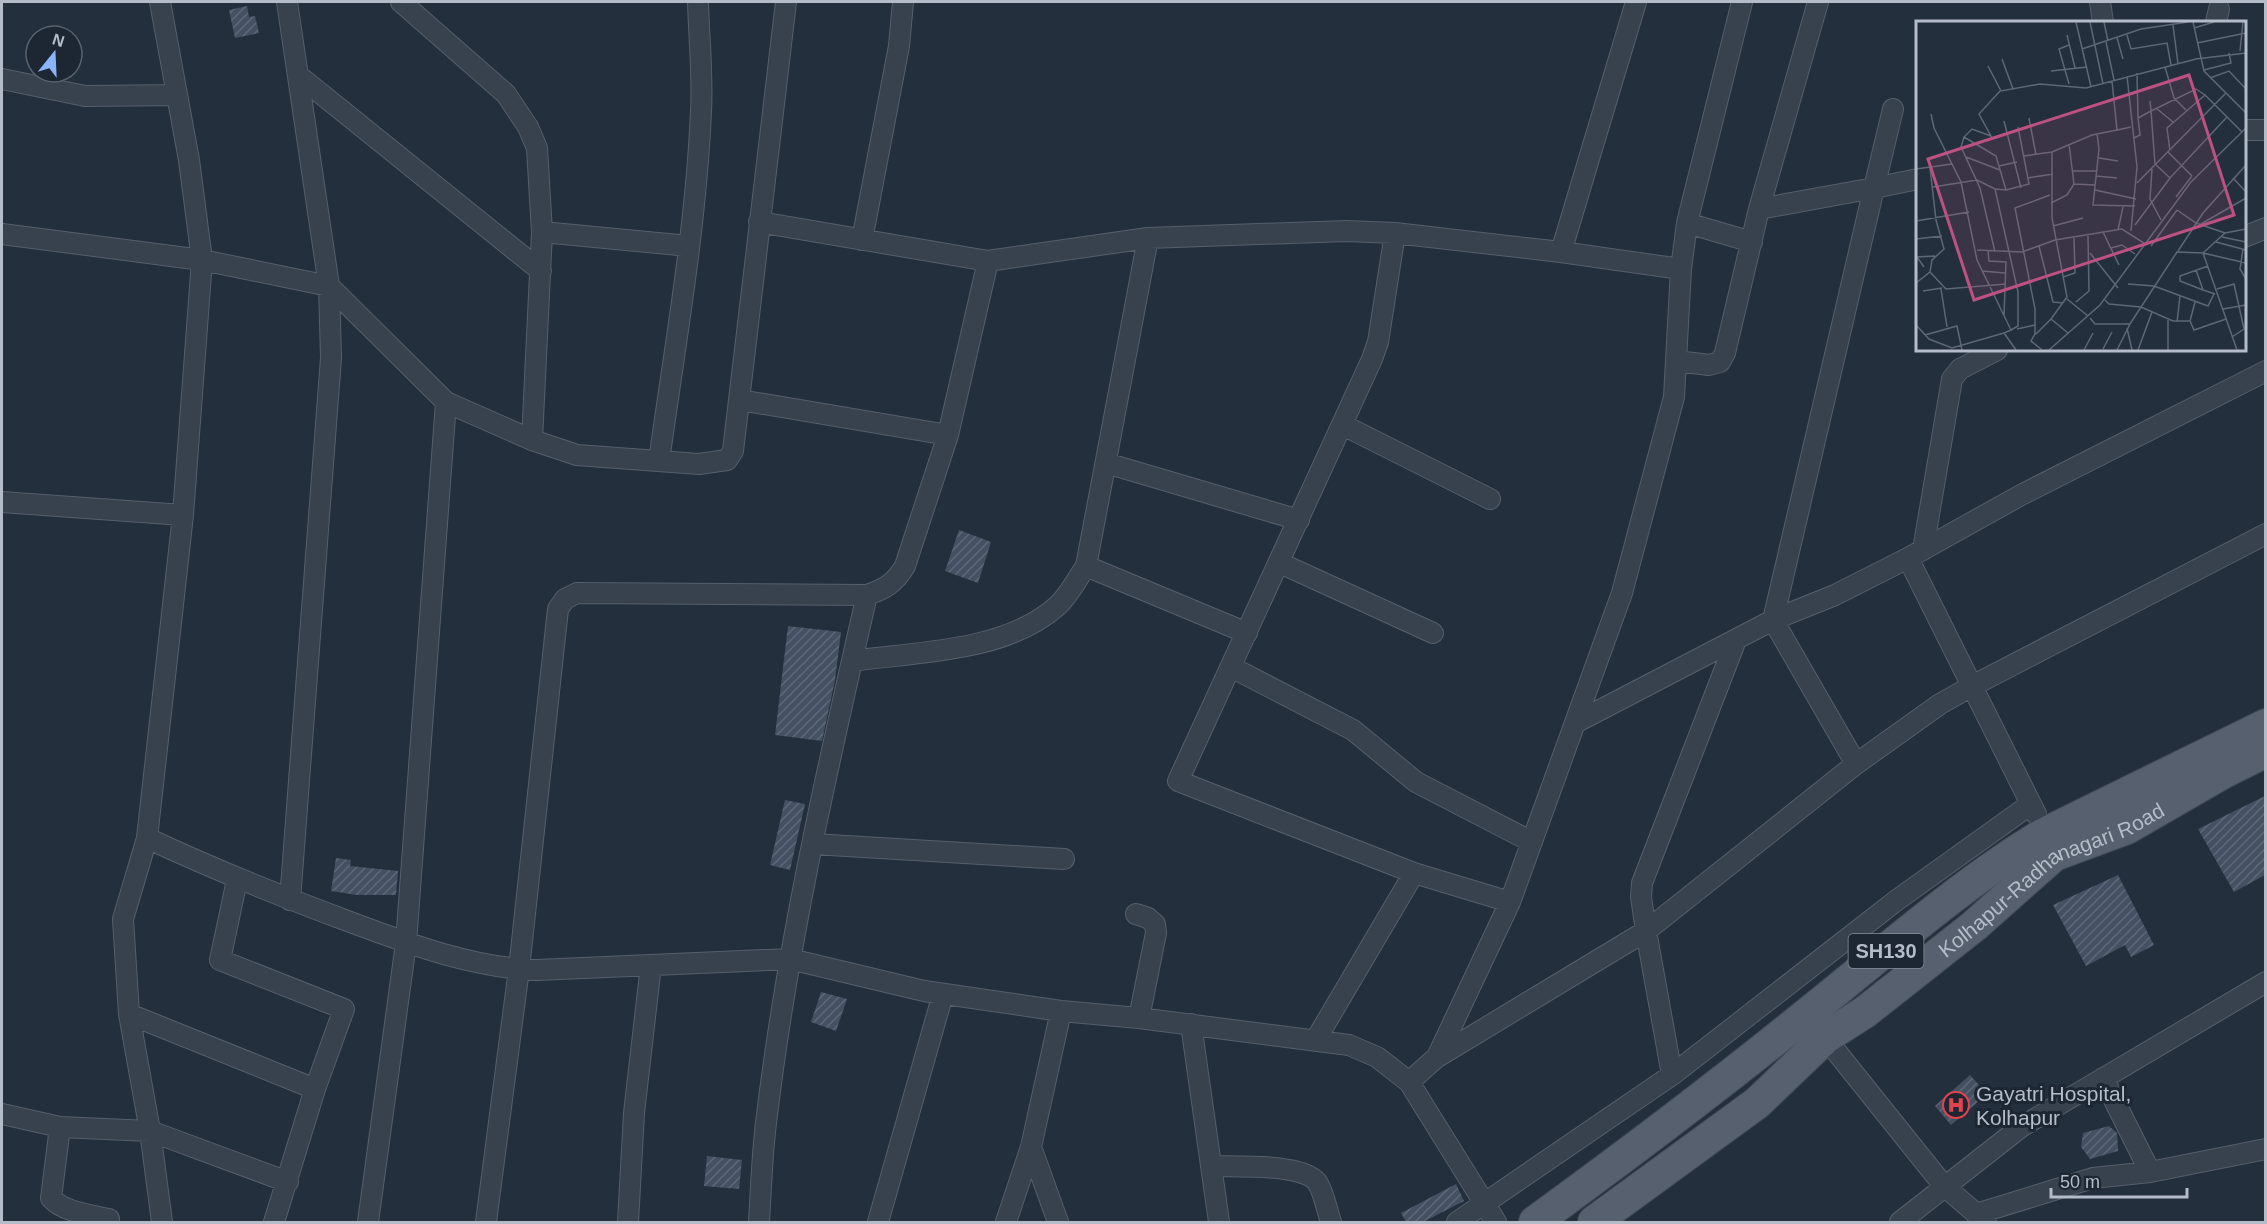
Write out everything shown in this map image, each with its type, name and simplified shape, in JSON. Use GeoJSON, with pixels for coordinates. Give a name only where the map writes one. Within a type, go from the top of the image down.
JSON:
{"type":"FeatureCollection","features":[{"type":"Feature","properties":{"kind":"main road"},"geometry":{"type":"LineString","coordinates":[[2049,845],[2265,725]]}},
{"type":"Feature","properties":{"kind":"main road","name":"Kolhapur-Radhanagari Road"},"geometry":{"type":"LineString","coordinates":[[1594,1222],[1757,1103],[1816,1027],[1865,1012],[1974,926],[2049,845],[2127,828],[2265,751]]}},
{"type":"Feature","properties":{"kind":"main road"},"geometry":{"type":"LineString","coordinates":[[1535,1222],[1706,1096],[1816,1027]]}},
{"type":"Feature","properties":{"kind":"street"},"geometry":{"type":"LineString","coordinates":[[160,2],[177,94],[202,260],[183,515],[147,838],[123,919],[129,1014],[150,1131],[162,1222]]}},
{"type":"Feature","properties":{"kind":"street"},"geometry":{"type":"LineString","coordinates":[[288,2],[329,286],[331,358],[290,900]]}},
{"type":"Feature","properties":{"kind":"street"},"geometry":{"type":"LineString","coordinates":[[401,2],[507,94],[528,127],[537,148],[542,232],[532,440]]}},
{"type":"Feature","properties":{"kind":"street"},"geometry":{"type":"LineString","coordinates":[[659,461],[689,246],[702,108],[698,2]]}},
{"type":"Feature","properties":{"kind":"street"},"geometry":{"type":"LineString","coordinates":[[2,234],[202,260],[329,286],[446,402],[532,440],[577,455],[717,463],[727,460],[733,451],[786,2]]}},
{"type":"Feature","properties":{"kind":"street"},"geometry":{"type":"LineString","coordinates":[[862,240],[899,46],[903,2]]}},
{"type":"Feature","properties":{"kind":"street"},"geometry":{"type":"LineString","coordinates":[[1561,252],[1636,2]]}},
{"type":"Feature","properties":{"kind":"street"},"geometry":{"type":"LineString","coordinates":[[1437,1057],[1510,902],[1622,593],[1674,397],[1681,269],[1687,222],[1742,2]]}},
{"type":"Feature","properties":{"kind":"street"},"geometry":{"type":"LineString","coordinates":[[1677,361],[1709,365],[1720,362],[1725,353],[1759,209],[1818,2]]}},
{"type":"Feature","properties":{"kind":"street"},"geometry":{"type":"LineString","coordinates":[[2100,2],[2103,21]]}},
{"type":"Feature","properties":{"kind":"street"},"geometry":{"type":"LineString","coordinates":[[299,76],[541,271]]}},
{"type":"Feature","properties":{"kind":"street"},"geometry":{"type":"LineString","coordinates":[[2,79],[85,96],[177,94]]}},
{"type":"Feature","properties":{"kind":"street"},"geometry":{"type":"LineString","coordinates":[[1856,764],[1773,620],[1893,109]]}},
{"type":"Feature","properties":{"kind":"street"},"geometry":{"type":"LineString","coordinates":[[2246,130],[2265,130]]}},
{"type":"Feature","properties":{"kind":"street"},"geometry":{"type":"LineString","coordinates":[[1759,209],[1916,179]]}},
{"type":"Feature","properties":{"kind":"street"},"geometry":{"type":"LineString","coordinates":[[759,222],[988,261],[1148,238],[1346,231],[1395,233],[1561,252],[1681,269]]}},
{"type":"Feature","properties":{"kind":"street"},"geometry":{"type":"LineString","coordinates":[[1687,222],[1752,242]]}},
{"type":"Feature","properties":{"kind":"street"},"geometry":{"type":"LineString","coordinates":[[2246,236],[2265,228]]}},
{"type":"Feature","properties":{"kind":"street"},"geometry":{"type":"LineString","coordinates":[[542,232],[689,246]]}},
{"type":"Feature","properties":{"kind":"street"},"geometry":{"type":"LineString","coordinates":[[1395,233],[1378,342],[1343,425],[1178,781],[1414,873],[1510,902]]}},
{"type":"Feature","properties":{"kind":"street"},"geometry":{"type":"LineString","coordinates":[[852,661],[980,644],[1003,636],[1046,615],[1058,606],[1086,566],[1148,238]]}},
{"type":"Feature","properties":{"kind":"street"},"geometry":{"type":"LineString","coordinates":[[486,1222],[519,969],[558,609],[565,599],[577,593],[867,596],[888,588],[905,566],[948,435],[988,261]]}},
{"type":"Feature","properties":{"kind":"street"},"geometry":{"type":"LineString","coordinates":[[1995,351],[1960,369],[1952,379],[1915,554],[1972,686],[2049,845]]}},
{"type":"Feature","properties":{"kind":"street"},"geometry":{"type":"LineString","coordinates":[[1577,722],[1773,620],[1835,595],[2021,495],[2265,371]]}},
{"type":"Feature","properties":{"kind":"street"},"geometry":{"type":"LineString","coordinates":[[740,400],[948,435]]}},
{"type":"Feature","properties":{"kind":"street"},"geometry":{"type":"LineString","coordinates":[[368,1222],[406,943],[446,402]]}},
{"type":"Feature","properties":{"kind":"street"},"geometry":{"type":"LineString","coordinates":[[1343,425],[1490,499]]}},
{"type":"Feature","properties":{"kind":"street"},"geometry":{"type":"LineString","coordinates":[[1106,464],[1299,520]]}},
{"type":"Feature","properties":{"kind":"street"},"geometry":{"type":"LineString","coordinates":[[2,502],[183,515]]}},
{"type":"Feature","properties":{"kind":"street"},"geometry":{"type":"LineString","coordinates":[[1409,1082],[1437,1057],[1646,931],[1856,764],[1940,704],[2265,534]]}},
{"type":"Feature","properties":{"kind":"street"},"geometry":{"type":"LineString","coordinates":[[1280,563],[1433,633]]}},
{"type":"Feature","properties":{"kind":"street"},"geometry":{"type":"LineString","coordinates":[[1086,566],[1247,633]]}},
{"type":"Feature","properties":{"kind":"street"},"geometry":{"type":"LineString","coordinates":[[759,1222],[765,1124],[790,959],[867,596]]}},
{"type":"Feature","properties":{"kind":"street"},"geometry":{"type":"LineString","coordinates":[[1672,1075],[1646,931],[1641,897],[1642,883],[1736,640]]}},
{"type":"Feature","properties":{"kind":"street"},"geometry":{"type":"LineString","coordinates":[[1230,667],[1353,730],[1410,777],[1532,842]]}},
{"type":"Feature","properties":{"kind":"street"},"geometry":{"type":"LineString","coordinates":[[1457,1222],[1672,1075],[1897,900],[2031,804]]}},
{"type":"Feature","properties":{"kind":"street"},"geometry":{"type":"LineString","coordinates":[[147,838],[237,880],[406,943],[502,969],[790,959],[943,994],[1061,1011],[1139,1017],[1349,1045],[1363,1050],[1409,1082],[1496,1222]]}},
{"type":"Feature","properties":{"kind":"street"},"geometry":{"type":"LineString","coordinates":[[813,844],[1064,859]]}},
{"type":"Feature","properties":{"kind":"street"},"geometry":{"type":"LineString","coordinates":[[1315,1041],[1414,873]]}},
{"type":"Feature","properties":{"kind":"street"},"geometry":{"type":"LineString","coordinates":[[237,880],[219,960],[344,1009],[315,1089],[274,1222]]}},
{"type":"Feature","properties":{"kind":"street"},"geometry":{"type":"LineString","coordinates":[[1136,914],[1148,918],[1155,924],[1156,933],[1139,1017]]}},
{"type":"Feature","properties":{"kind":"street"},"geometry":{"type":"LineString","coordinates":[[628,1222],[634,1113],[651,965]]}},
{"type":"Feature","properties":{"kind":"street"},"geometry":{"type":"LineString","coordinates":[[1900,1222],[2021,1127],[2265,981]]}},
{"type":"Feature","properties":{"kind":"street"},"geometry":{"type":"LineString","coordinates":[[878,1222],[943,994]]}},
{"type":"Feature","properties":{"kind":"street"},"geometry":{"type":"LineString","coordinates":[[1006,1222],[1031,1147],[1061,1011]]}},
{"type":"Feature","properties":{"kind":"street"},"geometry":{"type":"LineString","coordinates":[[129,1014],[315,1089]]}},
{"type":"Feature","properties":{"kind":"street"},"geometry":{"type":"LineString","coordinates":[[1191,1024],[1219,1222]]}},
{"type":"Feature","properties":{"kind":"street"},"geometry":{"type":"LineString","coordinates":[[1816,1027],[1944,1186],[1981,1218],[2073,1183],[2150,1172],[2265,1149]]}},
{"type":"Feature","properties":{"kind":"street"},"geometry":{"type":"LineString","coordinates":[[2103,1078],[2150,1172]]}},
{"type":"Feature","properties":{"kind":"street"},"geometry":{"type":"LineString","coordinates":[[2,1117],[60,1127],[150,1131],[288,1182]]}},
{"type":"Feature","properties":{"kind":"street"},"geometry":{"type":"LineString","coordinates":[[60,1127],[51,1198],[68,1209],[109,1219]]}},
{"type":"Feature","properties":{"kind":"street"},"geometry":{"type":"LineString","coordinates":[[1031,1147],[1058,1222]]}},
{"type":"Feature","properties":{"kind":"street"},"geometry":{"type":"LineString","coordinates":[[1211,1166],[1291,1170],[1306,1174],[1317,1182],[1331,1222]]}},
{"type":"Feature","properties":{"kind":"building"},"geometry":{"type":"Polygon","coordinates":[[[247,6],[249,17],[255,16],[259,33],[235,38],[229,10],[247,6]]]}},
{"type":"Feature","properties":{"kind":"building"},"geometry":{"type":"Polygon","coordinates":[[[959,530],[991,542],[978,583],[945,571],[959,530]]]}},
{"type":"Feature","properties":{"kind":"building"},"geometry":{"type":"Polygon","coordinates":[[[788,626],[841,632],[835,680],[822,741],[775,735],[788,626]]]}},
{"type":"Feature","properties":{"kind":"building"},"geometry":{"type":"Polygon","coordinates":[[[2265,796],[2265,875],[2234,892],[2198,829],[2265,796]]]}},
{"type":"Feature","properties":{"kind":"building"},"geometry":{"type":"Polygon","coordinates":[[[785,800],[805,804],[790,870],[770,865],[785,800]]]}},
{"type":"Feature","properties":{"kind":"building"},"geometry":{"type":"Polygon","coordinates":[[[336,858],[351,860],[350,866],[398,871],[396,895],[357,895],[331,891],[336,858]]]}},
{"type":"Feature","properties":{"kind":"building"},"geometry":{"type":"Polygon","coordinates":[[[2118,875],[2154,945],[2131,957],[2125,945],[2086,966],[2053,905],[2118,875]]]}},
{"type":"Feature","properties":{"kind":"building"},"geometry":{"type":"Polygon","coordinates":[[[821,992],[847,999],[836,1031],[811,1022],[821,992]]]}},
{"type":"Feature","properties":{"kind":"building"},"geometry":{"type":"Polygon","coordinates":[[[1970,1075],[1987,1094],[1951,1125],[1935,1106],[1970,1075]]]}},
{"type":"Feature","properties":{"kind":"building"},"geometry":{"type":"Polygon","coordinates":[[[2109,1126],[2117,1133],[2118,1151],[2090,1159],[2081,1147],[2083,1133],[2109,1126]]]}},
{"type":"Feature","properties":{"kind":"building"},"geometry":{"type":"Polygon","coordinates":[[[707,1156],[742,1160],[739,1189],[704,1186],[707,1156]]]}},
{"type":"Feature","properties":{"kind":"building"},"geometry":{"type":"Polygon","coordinates":[[[1456,1184],[1464,1201],[1423,1222],[1406,1222],[1401,1213],[1456,1184]]]}},
{"type":"Feature","properties":{"kind":"place","name":"Gayatri Hospital, Kolhapur"},"geometry":{"type":"Point","coordinates":[1956,1105]}}]}
